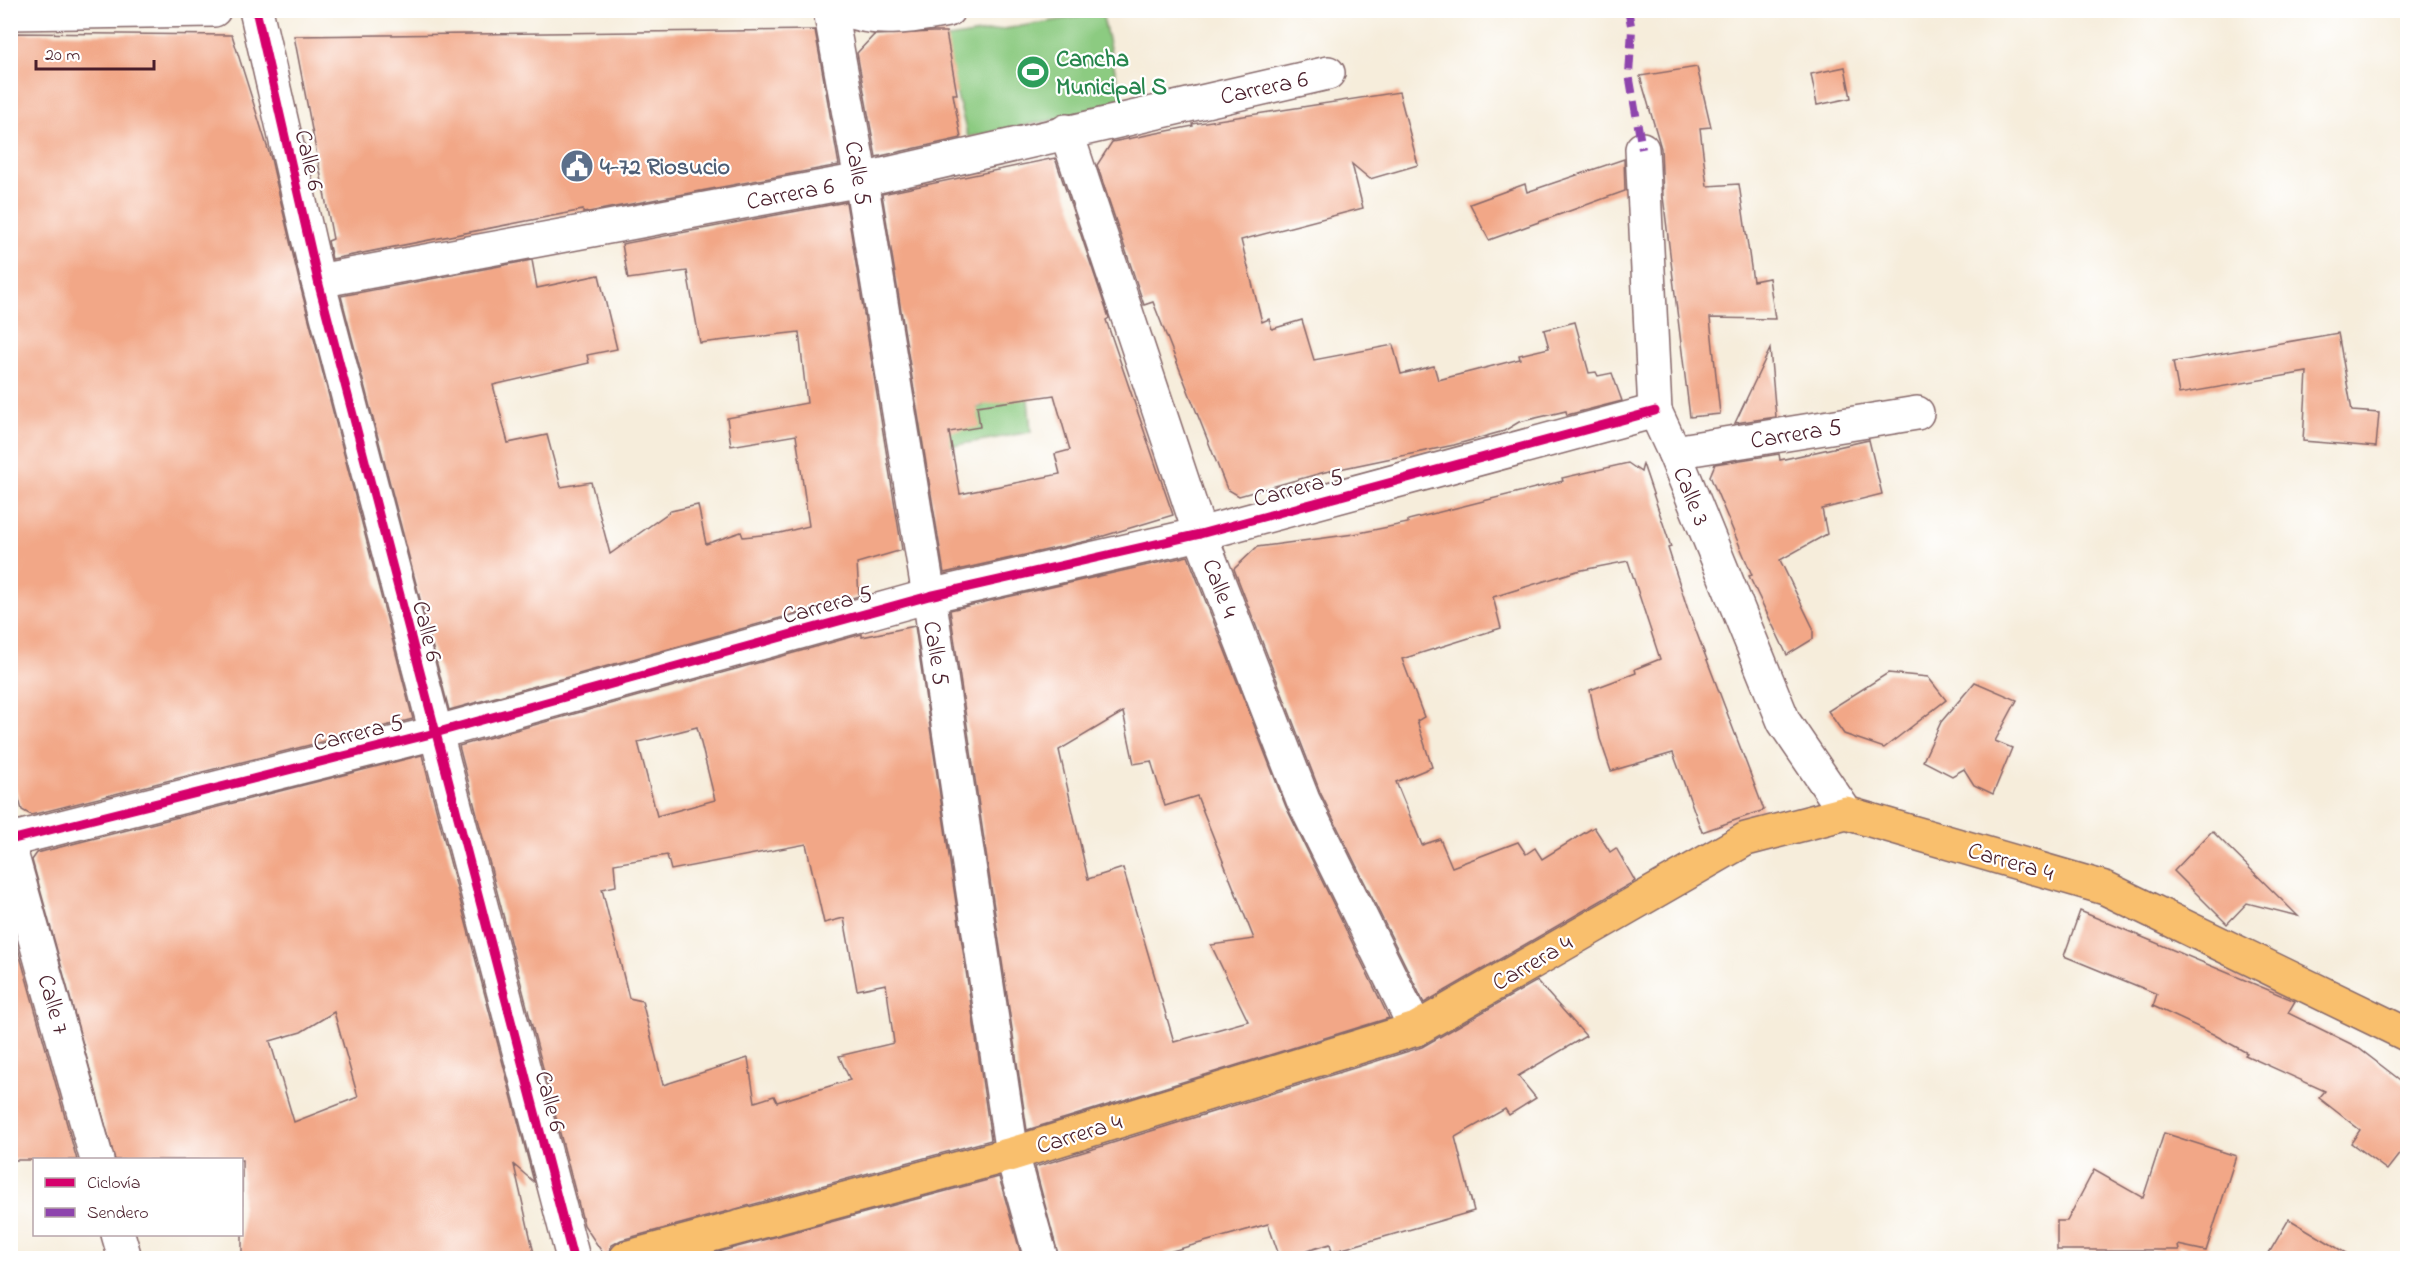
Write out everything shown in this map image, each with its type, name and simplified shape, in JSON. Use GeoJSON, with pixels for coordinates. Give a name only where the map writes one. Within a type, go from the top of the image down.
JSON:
{"type":"FeatureCollection","features":[{"type":"Feature","properties":{"kind":"main road","name":"Carrera 4"},"geometry":{"type":"LineString","coordinates":[[626,1258],[1012,1154],[1416,1029],[1746,839],[1846,813],[2105,888],[2408,1035]]}},
{"type":"Feature","properties":{"kind":"street"},"geometry":{"type":"LineString","coordinates":[[10,13],[214,10]]}},
{"type":"Feature","properties":{"kind":"street","name":"Calle 6"},"geometry":{"type":"LineString","coordinates":[[256,10],[318,281],[573,1258]]}},
{"type":"Feature","properties":{"kind":"street","name":"Calle 5"},"geometry":{"type":"LineString","coordinates":[[830,10],[861,180],[929,596],[1012,1154],[1041,1258]]}},
{"type":"Feature","properties":{"kind":"street"},"geometry":{"type":"LineString","coordinates":[[846,10],[859,16],[912,17],[948,10]]}},
{"type":"Feature","properties":{"kind":"street","name":"Carrera 6"},"geometry":{"type":"LineString","coordinates":[[318,281],[861,180],[1065,131],[1328,73]]}},
{"type":"Feature","properties":{"kind":"street","name":"Calle 4"},"geometry":{"type":"LineString","coordinates":[[1065,131],[1200,534],[1303,800],[1416,1029]]}},
{"type":"Feature","properties":{"kind":"street","name":"Calle 3"},"geometry":{"type":"LineString","coordinates":[[1642,149],[1655,411],[1674,452],[1784,722],[1846,813]]}},
{"type":"Feature","properties":{"kind":"street","name":"Carrera 5"},"geometry":{"type":"LineString","coordinates":[[10,840],[435,733],[929,596],[1200,534],[1655,411]]}},
{"type":"Feature","properties":{"kind":"street","name":"Carrera 5"},"geometry":{"type":"LineString","coordinates":[[1674,452],[1917,413]]}},
{"type":"Feature","properties":{"kind":"street","name":"Calle 7"},"geometry":{"type":"LineString","coordinates":[[10,849],[96,1158]]}},
{"type":"Feature","properties":{"kind":"street"},"geometry":{"type":"LineString","coordinates":[[119,1236],[125,1258]]}},
{"type":"Feature","properties":{"kind":"green space","name":"Cancha Municipal S"},"geometry":{"type":"Polygon","coordinates":[[[1102,13],[1123,106],[968,137],[942,39],[1102,13]]]}},
{"type":"Feature","properties":{"kind":"green space"},"geometry":{"type":"Polygon","coordinates":[[[1026,377],[1031,432],[923,451],[917,430],[904,412],[925,422],[981,407],[995,394],[1026,377]]]}},
{"type":"Feature","properties":{"kind":"building"},"geometry":{"type":"Polygon","coordinates":[[[815,30],[839,165],[583,213],[583,210],[332,259],[328,241],[333,239],[294,36],[815,30]]]}},
{"type":"Feature","properties":{"kind":"building"},"geometry":{"type":"Polygon","coordinates":[[[946,32],[957,94],[953,94],[961,138],[876,157],[857,53],[874,35],[946,32]]]}},
{"type":"Feature","properties":{"kind":"building"},"geometry":{"type":"Polygon","coordinates":[[[10,33],[232,35],[271,159],[300,285],[413,719],[31,815],[22,810],[10,769],[10,33]]]}},
{"type":"Feature","properties":{"kind":"building"},"geometry":{"type":"Polygon","coordinates":[[[1697,67],[1711,127],[1700,128],[1707,186],[1739,184],[1753,281],[1769,278],[1775,319],[1710,318],[1720,414],[1690,417],[1663,196],[1661,148],[1640,76],[1697,67]]]}},
{"type":"Feature","properties":{"kind":"building"},"geometry":{"type":"Polygon","coordinates":[[[1845,67],[1851,98],[1817,105],[1811,74],[1845,67]]]}},
{"type":"Feature","properties":{"kind":"building"},"geometry":{"type":"Polygon","coordinates":[[[1399,92],[1418,165],[1370,179],[1352,164],[1363,208],[1241,240],[1262,322],[1269,319],[1272,329],[1302,320],[1314,360],[1393,345],[1401,374],[1434,366],[1438,380],[1520,359],[1519,355],[1549,348],[1544,330],[1575,322],[1589,373],[1596,372],[1598,376],[1612,373],[1622,401],[1567,415],[1566,411],[1519,422],[1504,431],[1454,445],[1325,472],[1239,496],[1227,489],[1153,302],[1144,305],[1097,165],[1112,142],[1193,126],[1192,124],[1399,92]]]}},
{"type":"Feature","properties":{"kind":"building"},"geometry":{"type":"Polygon","coordinates":[[[1055,158],[1109,318],[1106,320],[1173,515],[1087,541],[944,573],[882,194],[1055,158]],[[1054,395],[977,406],[980,427],[949,432],[960,494],[1060,474],[1055,454],[1070,450],[1054,395]]]}},
{"type":"Feature","properties":{"kind":"building"},"geometry":{"type":"Polygon","coordinates":[[[1624,159],[1625,191],[1489,240],[1470,204],[1525,184],[1527,192],[1624,159]]]}},
{"type":"Feature","properties":{"kind":"building"},"geometry":{"type":"Polygon","coordinates":[[[846,202],[902,550],[857,563],[859,596],[449,710],[341,296],[532,260],[537,288],[599,275],[617,349],[587,355],[589,363],[493,385],[508,443],[547,435],[561,487],[591,482],[610,554],[671,511],[698,505],[706,544],[741,532],[743,537],[780,533],[809,526],[796,435],[731,446],[727,418],[807,403],[799,332],[700,343],[687,271],[628,279],[622,244],[846,202]]]}},
{"type":"Feature","properties":{"kind":"building"},"geometry":{"type":"Polygon","coordinates":[[[2338,333],[2352,411],[2379,413],[2376,447],[2303,441],[2307,372],[2179,394],[2173,362],[2338,333]]]}},
{"type":"Feature","properties":{"kind":"building"},"geometry":{"type":"Polygon","coordinates":[[[1770,349],[1776,417],[1735,423],[1770,349]]]}},
{"type":"Feature","properties":{"kind":"building"},"geometry":{"type":"Polygon","coordinates":[[[1869,440],[1882,494],[1822,509],[1827,534],[1780,560],[1813,628],[1813,639],[1787,655],[1749,576],[1752,575],[1710,476],[1715,464],[1779,454],[1780,460],[1869,440]]]}},
{"type":"Feature","properties":{"kind":"building"},"geometry":{"type":"Polygon","coordinates":[[[1628,463],[1641,472],[1643,464],[1671,547],[1668,548],[1688,610],[1764,810],[1702,832],[1673,753],[1611,771],[1600,739],[1590,690],[1636,673],[1635,669],[1660,659],[1628,561],[1577,571],[1493,597],[1501,628],[1402,659],[1424,717],[1417,721],[1432,767],[1396,782],[1422,845],[1440,839],[1452,867],[1518,842],[1526,854],[1535,848],[1542,859],[1594,827],[1610,852],[1616,848],[1635,881],[1424,1003],[1320,792],[1234,569],[1257,547],[1354,534],[1408,523],[1408,520],[1563,481],[1562,478],[1628,463]]]}},
{"type":"Feature","properties":{"kind":"building"},"geometry":{"type":"Polygon","coordinates":[[[1188,556],[1286,807],[1389,1018],[1027,1130],[950,610],[1188,556]],[[1123,712],[1059,750],[1088,879],[1123,868],[1174,1042],[1248,1021],[1211,945],[1254,939],[1197,796],[1165,806],[1151,761],[1134,764],[1123,712]]]}},
{"type":"Feature","properties":{"kind":"building"},"geometry":{"type":"Polygon","coordinates":[[[915,626],[991,1140],[621,1240],[612,1245],[606,1258],[584,1225],[459,746],[862,634],[862,637],[915,626]],[[697,727],[638,742],[657,816],[715,800],[697,727]],[[806,844],[671,870],[667,855],[614,864],[616,886],[602,889],[629,998],[642,1001],[663,1085],[748,1058],[755,1102],[774,1096],[777,1102],[850,1080],[839,1056],[894,1043],[886,984],[857,990],[844,918],[824,923],[806,844]]]}},
{"type":"Feature","properties":{"kind":"building"},"geometry":{"type":"Polygon","coordinates":[[[1888,673],[1928,677],[1946,700],[1884,748],[1844,734],[1828,711],[1888,673]]]}},
{"type":"Feature","properties":{"kind":"building"},"geometry":{"type":"Polygon","coordinates":[[[1975,682],[2017,700],[1995,741],[2012,748],[1993,794],[1974,785],[1964,769],[1952,776],[1923,761],[1941,722],[1975,682]]]}},
{"type":"Feature","properties":{"kind":"building"},"geometry":{"type":"Polygon","coordinates":[[[422,755],[534,1182],[514,1165],[535,1258],[242,1258],[243,1158],[114,1158],[32,860],[37,853],[422,755]],[[334,1012],[301,1032],[270,1041],[294,1122],[358,1097],[334,1012]]]}},
{"type":"Feature","properties":{"kind":"building"},"geometry":{"type":"Polygon","coordinates":[[[2212,831],[2298,916],[2247,903],[2227,924],[2174,871],[2212,831]]]}},
{"type":"Feature","properties":{"kind":"building"},"geometry":{"type":"Polygon","coordinates":[[[2080,911],[2295,1001],[2288,1013],[2357,1047],[2408,1086],[2408,1143],[2387,1170],[2351,1143],[2360,1130],[2319,1098],[2325,1091],[2245,1055],[2247,1053],[2213,1034],[2153,1006],[2157,994],[2064,956],[2080,911]]]}},
{"type":"Feature","properties":{"kind":"building"},"geometry":{"type":"Polygon","coordinates":[[[10,920],[76,1158],[10,1160],[10,920]]]}},
{"type":"Feature","properties":{"kind":"building"},"geometry":{"type":"Polygon","coordinates":[[[1537,981],[1586,1036],[1518,1076],[1536,1098],[1509,1115],[1505,1109],[1455,1137],[1474,1211],[1332,1252],[1330,1244],[1283,1258],[1280,1258],[1268,1224],[1165,1253],[1166,1258],[1059,1258],[1035,1167],[1422,1047],[1537,981]]]}},
{"type":"Feature","properties":{"kind":"building"},"geometry":{"type":"Polygon","coordinates":[[[2164,1133],[2236,1156],[2206,1251],[2178,1245],[2179,1250],[2057,1250],[2057,1221],[2067,1221],[2094,1170],[2143,1198],[2164,1133]]]}},
{"type":"Feature","properties":{"kind":"building"},"geometry":{"type":"Polygon","coordinates":[[[999,1177],[1022,1258],[696,1258],[999,1177]]]}},
{"type":"Feature","properties":{"kind":"building"},"geometry":{"type":"Polygon","coordinates":[[[2289,1219],[2354,1258],[2266,1258],[2289,1219]]]}},
{"type":"Feature","properties":{"kind":"marked path"},"geometry":{"type":"LineString","coordinates":[[1628,10],[1632,30],[1629,74],[1642,149]]}},
{"type":"Feature","properties":{"kind":"cycle path"},"geometry":{"type":"LineString","coordinates":[[256,10],[318,281],[573,1258]]}},
{"type":"Feature","properties":{"kind":"cycle path"},"geometry":{"type":"LineString","coordinates":[[10,840],[435,733],[929,596],[1200,534],[1655,411]]}},
{"type":"Feature","properties":{"kind":"place","name":"Cancha Municipal S"},"geometry":{"type":"Point","coordinates":[1033,72]}},
{"type":"Feature","properties":{"kind":"place","name":"4-72 Riosucio"},"geometry":{"type":"Point","coordinates":[577,166]}}]}
